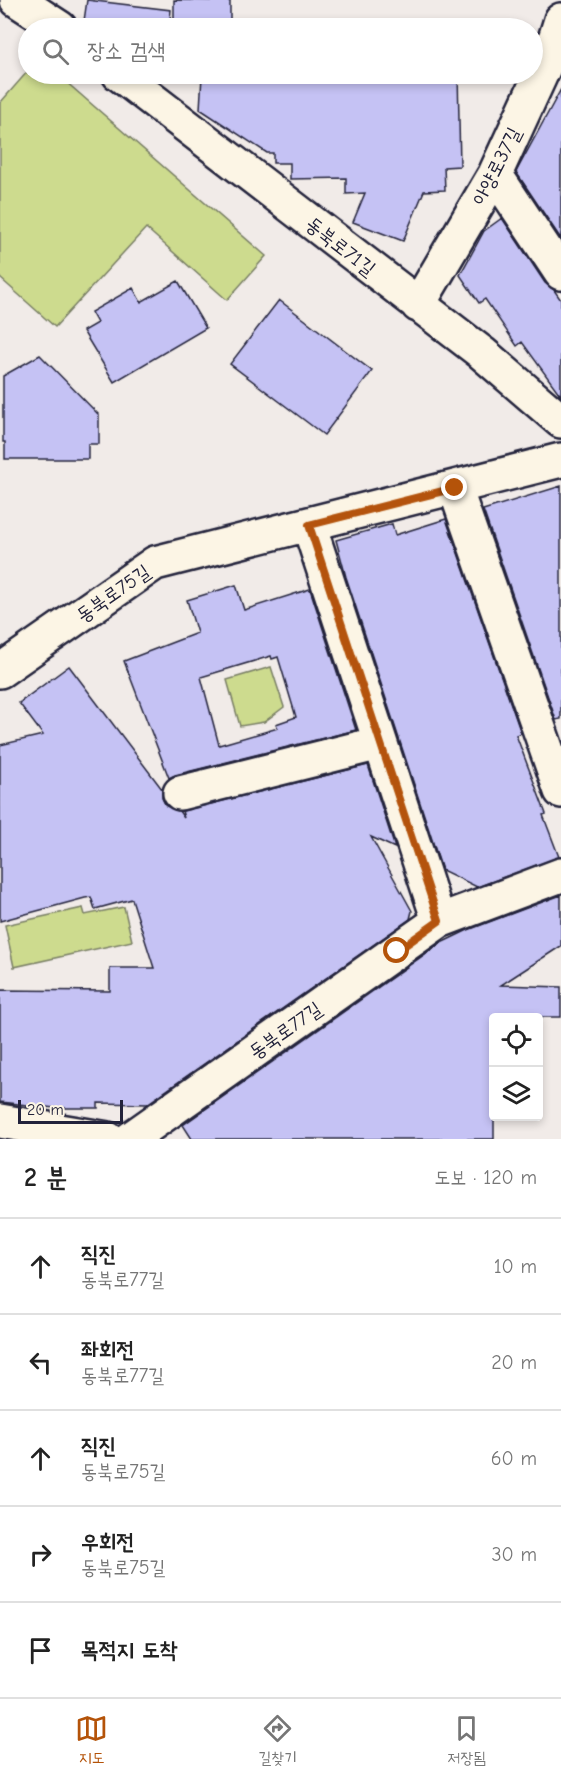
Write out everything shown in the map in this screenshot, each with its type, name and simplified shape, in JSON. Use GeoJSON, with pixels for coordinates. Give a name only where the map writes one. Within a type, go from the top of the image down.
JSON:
{"type":"FeatureCollection","features":[{"type":"Feature","properties":{"kind":"street"},"geometry":{"type":"LineString","coordinates":[[17,0],[45,18]]}},
{"type":"Feature","properties":{"kind":"street","name":"아양로37길"},"geometry":{"type":"LineString","coordinates":[[543,69],[561,20]]}},
{"type":"Feature","properties":{"kind":"street","name":"동북로71길"},"geometry":{"type":"LineString","coordinates":[[131,84],[482,353],[561,421]]}},
{"type":"Feature","properties":{"kind":"street","name":"아양로37길"},"geometry":{"type":"LineString","coordinates":[[418,305],[495,174],[536,84]]}},
{"type":"Feature","properties":{"kind":"street"},"geometry":{"type":"LineString","coordinates":[[495,174],[561,273]]}},
{"type":"Feature","properties":{"kind":"street","name":"동북로75길"},"geometry":{"type":"LineString","coordinates":[[0,671],[155,563],[561,460]]}},
{"type":"Feature","properties":{"kind":"street"},"geometry":{"type":"LineString","coordinates":[[455,488],[554,744],[561,790]]}},
{"type":"Feature","properties":{"kind":"street"},"geometry":{"type":"LineString","coordinates":[[309,525],[439,921]]}},
{"type":"Feature","properties":{"kind":"street"},"geometry":{"type":"LineString","coordinates":[[180,793],[380,743]]}},
{"type":"Feature","properties":{"kind":"street","name":"동북로77길"},"geometry":{"type":"LineString","coordinates":[[130,1139],[439,921],[561,875]]}},
{"type":"Feature","properties":{"kind":"street"},"geometry":{"type":"LineString","coordinates":[[0,1121],[108,1139]]}},
{"type":"Feature","properties":{"kind":"green space"},"geometry":{"type":"Polygon","coordinates":[[[18,82],[68,84],[266,256],[227,300],[146,228],[55,327],[0,278],[0,103],[18,82]]]}},
{"type":"Feature","properties":{"kind":"green space"},"geometry":{"type":"Polygon","coordinates":[[[271,667],[284,707],[264,722],[240,726],[227,680],[271,667]]]}},
{"type":"Feature","properties":{"kind":"green space"},"geometry":{"type":"Polygon","coordinates":[[[124,907],[132,941],[14,967],[5,925],[83,908],[85,915],[124,907]]]}},
{"type":"Feature","properties":{"kind":"building"},"geometry":{"type":"Polygon","coordinates":[[[87,0],[171,10],[170,18],[84,18],[87,0]]]}},
{"type":"Feature","properties":{"kind":"building"},"geometry":{"type":"Polygon","coordinates":[[[174,0],[230,1],[230,18],[174,18],[174,0]]]}},
{"type":"Feature","properties":{"kind":"building"},"geometry":{"type":"Polygon","coordinates":[[[202,84],[458,84],[460,166],[444,167],[445,190],[424,191],[403,241],[353,222],[365,193],[346,194],[346,178],[290,179],[290,163],[273,163],[273,153],[267,153],[200,109],[202,84]]]}},
{"type":"Feature","properties":{"kind":"building"},"geometry":{"type":"Polygon","coordinates":[[[561,89],[561,239],[516,172],[561,89]]]}},
{"type":"Feature","properties":{"kind":"building"},"geometry":{"type":"Polygon","coordinates":[[[502,218],[545,283],[561,300],[561,396],[522,342],[517,346],[485,299],[479,303],[460,275],[484,231],[502,218]]]}},
{"type":"Feature","properties":{"kind":"building"},"geometry":{"type":"Polygon","coordinates":[[[178,281],[206,328],[114,382],[83,331],[97,323],[91,312],[133,288],[141,302],[178,281]]]}},
{"type":"Feature","properties":{"kind":"building"},"geometry":{"type":"Polygon","coordinates":[[[279,300],[372,371],[324,435],[230,364],[279,300]]]}},
{"type":"Feature","properties":{"kind":"building"},"geometry":{"type":"Polygon","coordinates":[[[40,355],[99,415],[99,444],[88,444],[88,459],[5,459],[3,376],[40,355]]]}},
{"type":"Feature","properties":{"kind":"building"},"geometry":{"type":"Polygon","coordinates":[[[561,486],[561,719],[556,720],[483,510],[561,486]]]}},
{"type":"Feature","properties":{"kind":"building"},"geometry":{"type":"Polygon","coordinates":[[[446,519],[521,733],[516,735],[546,814],[543,815],[559,857],[477,887],[442,870],[336,540],[392,524],[395,535],[446,519]]]}},
{"type":"Feature","properties":{"kind":"building"},"geometry":{"type":"Polygon","coordinates":[[[236,585],[244,610],[310,589],[356,730],[169,778],[124,661],[197,633],[187,600],[236,585]],[[271,656],[201,677],[219,745],[278,728],[276,724],[296,717],[278,657],[272,659],[271,656]]]}},
{"type":"Feature","properties":{"kind":"building"},"geometry":{"type":"Polygon","coordinates":[[[69,666],[162,789],[162,798],[166,806],[179,811],[184,818],[182,811],[368,765],[395,848],[371,837],[412,911],[410,919],[147,1104],[98,1103],[98,1108],[55,1108],[0,1102],[0,990],[110,991],[110,968],[154,968],[132,899],[95,909],[91,897],[85,898],[0,921],[0,745],[43,735],[19,703],[69,666]]]}},
{"type":"Feature","properties":{"kind":"building"},"geometry":{"type":"Polygon","coordinates":[[[561,895],[561,946],[501,985],[561,987],[561,1017],[543,1017],[543,1013],[489,1013],[489,1121],[494,1121],[494,1139],[192,1139],[183,1125],[441,943],[468,930],[561,895]]]}},
{"type":"Feature","properties":{"kind":"route"},"geometry":{"type":"LineString","coordinates":[[397,951],[439,921],[309,525],[455,488]]}}]}
